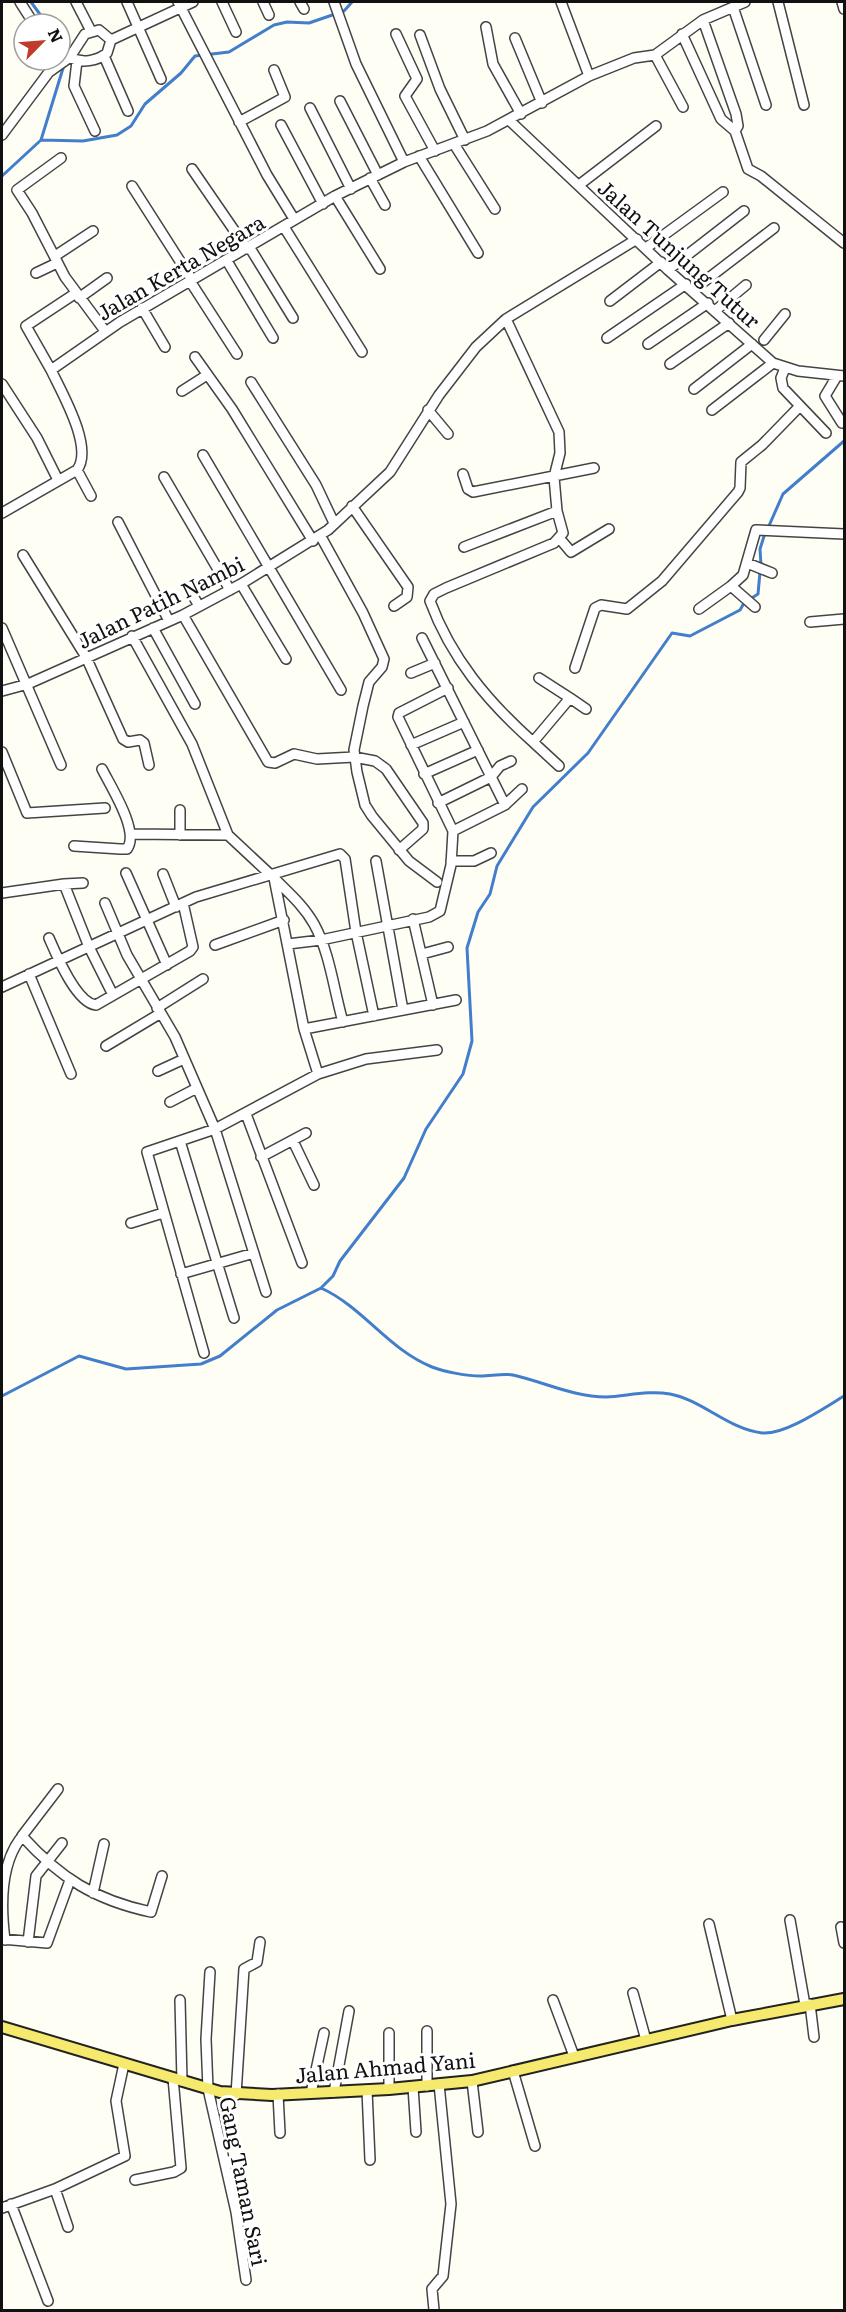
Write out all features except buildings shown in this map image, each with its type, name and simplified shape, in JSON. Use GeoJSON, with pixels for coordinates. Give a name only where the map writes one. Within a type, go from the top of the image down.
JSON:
{"type":"FeatureCollection","features":[{"type":"Feature","properties":{"kind":"main road","name":"Jalan Ahmad Yani"},"geometry":{"type":"LineString","coordinates":[[2,2027],[208,2089],[236,2095],[311,2093],[427,2086],[472,2080],[732,2020],[844,1999]]}},
{"type":"Feature","properties":{"kind":"street"},"geometry":{"type":"LineString","coordinates":[[76,2],[91,31]]}},
{"type":"Feature","properties":{"kind":"street"},"geometry":{"type":"LineString","coordinates":[[127,2],[161,79]]}},
{"type":"Feature","properties":{"kind":"street"},"geometry":{"type":"LineString","coordinates":[[72,60],[90,61],[104,56],[111,40],[179,4],[193,2]]}},
{"type":"Feature","properties":{"kind":"street"},"geometry":{"type":"LineString","coordinates":[[222,2],[236,32]]}},
{"type":"Feature","properties":{"kind":"street"},"geometry":{"type":"LineString","coordinates":[[263,2],[269,15]]}},
{"type":"Feature","properties":{"kind":"street"},"geometry":{"type":"LineString","coordinates":[[682,107],[655,55],[682,33],[703,20],[745,2]]}},
{"type":"Feature","properties":{"kind":"street"},"geometry":{"type":"LineString","coordinates":[[778,2],[804,105]]}},
{"type":"Feature","properties":{"kind":"street"},"geometry":{"type":"LineString","coordinates":[[842,2],[844,9]]}},
{"type":"Feature","properties":{"kind":"street"},"geometry":{"type":"LineString","coordinates":[[335,3],[357,64],[404,162]]}},
{"type":"Feature","properties":{"kind":"street"},"geometry":{"type":"LineString","coordinates":[[179,4],[239,122],[294,219]]}},
{"type":"Feature","properties":{"kind":"street"},"geometry":{"type":"LineString","coordinates":[[561,4],[589,76]]}},
{"type":"Feature","properties":{"kind":"street"},"geometry":{"type":"LineString","coordinates":[[733,7],[766,105]]}},
{"type":"Feature","properties":{"kind":"street"},"geometry":{"type":"LineString","coordinates":[[703,20],[736,114],[738,126],[735,131]]}},
{"type":"Feature","properties":{"kind":"street"},"geometry":{"type":"LineString","coordinates":[[486,27],[493,64],[521,114]]}},
{"type":"Feature","properties":{"kind":"street"},"geometry":{"type":"LineString","coordinates":[[72,55],[77,43],[91,31],[103,32],[111,40]]}},
{"type":"Feature","properties":{"kind":"street"},"geometry":{"type":"LineString","coordinates":[[682,33],[721,120],[735,131],[748,169],[761,176],[844,243]]}},
{"type":"Feature","properties":{"kind":"street"},"geometry":{"type":"LineString","coordinates":[[396,34],[417,79],[405,96],[435,151]]}},
{"type":"Feature","properties":{"kind":"street"},"geometry":{"type":"LineString","coordinates":[[420,35],[440,88],[465,140]]}},
{"type":"Feature","properties":{"kind":"street"},"geometry":{"type":"LineString","coordinates":[[515,38],[542,103]]}},
{"type":"Feature","properties":{"kind":"street","name":"Jalan Kerta Negara"},"geometry":{"type":"LineString","coordinates":[[51,370],[105,331],[142,308],[227,261],[335,196],[404,162],[465,140],[509,120],[589,76],[634,58],[655,55]]}},
{"type":"Feature","properties":{"kind":"street"},"geometry":{"type":"LineString","coordinates":[[104,56],[128,111]]}},
{"type":"Feature","properties":{"kind":"street"},"geometry":{"type":"LineString","coordinates":[[239,122],[285,97],[274,70]]}},
{"type":"Feature","properties":{"kind":"street"},"geometry":{"type":"LineString","coordinates":[[2,135],[47,72]]}},
{"type":"Feature","properties":{"kind":"street"},"geometry":{"type":"LineString","coordinates":[[72,72],[74,86],[95,131]]}},
{"type":"Feature","properties":{"kind":"street"},"geometry":{"type":"LineString","coordinates":[[340,101],[385,205]]}},
{"type":"Feature","properties":{"kind":"street"},"geometry":{"type":"LineString","coordinates":[[310,108],[351,189]]}},
{"type":"Feature","properties":{"kind":"street","name":"Jalan Tunjung Tutur"},"geometry":{"type":"LineString","coordinates":[[509,120],[664,266],[690,287],[704,305],[716,310],[773,363],[785,368],[841,376]]}},
{"type":"Feature","properties":{"kind":"street"},"geometry":{"type":"LineString","coordinates":[[281,125],[323,204]]}},
{"type":"Feature","properties":{"kind":"street"},"geometry":{"type":"LineString","coordinates":[[579,185],[656,126]]}},
{"type":"Feature","properties":{"kind":"street"},"geometry":{"type":"LineString","coordinates":[[454,144],[495,209]]}},
{"type":"Feature","properties":{"kind":"street"},"geometry":{"type":"LineString","coordinates":[[419,156],[478,253]]}},
{"type":"Feature","properties":{"kind":"street"},"geometry":{"type":"LineString","coordinates":[[61,158],[18,191],[78,296],[105,331]]}},
{"type":"Feature","properties":{"kind":"street"},"geometry":{"type":"LineString","coordinates":[[192,169],[249,248],[293,318]]}},
{"type":"Feature","properties":{"kind":"street"},"geometry":{"type":"LineString","coordinates":[[132,186],[237,354]]}},
{"type":"Feature","properties":{"kind":"street"},"geometry":{"type":"LineString","coordinates":[[646,248],[723,192]]}},
{"type":"Feature","properties":{"kind":"street"},"geometry":{"type":"LineString","coordinates":[[335,196],[380,269]]}},
{"type":"Feature","properties":{"kind":"street"},"geometry":{"type":"LineString","coordinates":[[609,301],[744,211]]}},
{"type":"Feature","properties":{"kind":"street"},"geometry":{"type":"LineString","coordinates":[[284,227],[362,352]]}},
{"type":"Feature","properties":{"kind":"street"},"geometry":{"type":"LineString","coordinates":[[607,338],[690,287],[774,228]]}},
{"type":"Feature","properties":{"kind":"street"},"geometry":{"type":"LineString","coordinates":[[36,273],[93,231]]}},
{"type":"Feature","properties":{"kind":"street","name":"Jalan Patih Nambi"},"geometry":{"type":"LineString","coordinates":[[2,691],[28,684],[183,615],[241,584],[316,538],[393,468],[428,410],[476,347],[506,320],[637,239]]}},
{"type":"Feature","properties":{"kind":"street"},"geometry":{"type":"LineString","coordinates":[[227,261],[273,338]]}},
{"type":"Feature","properties":{"kind":"street"},"geometry":{"type":"LineString","coordinates":[[2,513],[77,471],[83,458],[82,444],[51,370],[27,330],[27,325],[107,278]]}},
{"type":"Feature","properties":{"kind":"street"},"geometry":{"type":"LineString","coordinates":[[716,310],[746,285]]}},
{"type":"Feature","properties":{"kind":"street"},"geometry":{"type":"LineString","coordinates":[[648,344],[704,305]]}},
{"type":"Feature","properties":{"kind":"street"},"geometry":{"type":"LineString","coordinates":[[142,308],[165,346]]}},
{"type":"Feature","properties":{"kind":"street"},"geometry":{"type":"LineString","coordinates":[[764,340],[785,314]]}},
{"type":"Feature","properties":{"kind":"street"},"geometry":{"type":"LineString","coordinates":[[506,320],[559,432],[560,453],[554,477],[557,511],[562,525],[560,539],[571,552],[609,529]]}},
{"type":"Feature","properties":{"kind":"street"},"geometry":{"type":"LineString","coordinates":[[670,364],[729,323]]}},
{"type":"Feature","properties":{"kind":"street"},"geometry":{"type":"LineString","coordinates":[[694,389],[752,344]]}},
{"type":"Feature","properties":{"kind":"street"},"geometry":{"type":"LineString","coordinates":[[195,357],[232,409],[363,613],[384,659],[382,667],[369,682],[354,757],[365,805],[399,850],[420,872],[437,882]]}},
{"type":"Feature","properties":{"kind":"street"},"geometry":{"type":"LineString","coordinates":[[712,410],[773,363]]}},
{"type":"Feature","properties":{"kind":"street"},"geometry":{"type":"LineString","coordinates":[[785,368],[781,383],[826,433]]}},
{"type":"Feature","properties":{"kind":"street"},"geometry":{"type":"LineString","coordinates":[[182,391],[207,375]]}},
{"type":"Feature","properties":{"kind":"street"},"geometry":{"type":"LineString","coordinates":[[841,376],[825,396],[842,423]]}},
{"type":"Feature","properties":{"kind":"street"},"geometry":{"type":"LineString","coordinates":[[251,382],[316,485],[334,523]]}},
{"type":"Feature","properties":{"kind":"street"},"geometry":{"type":"LineString","coordinates":[[2,384],[34,432],[58,480]]}},
{"type":"Feature","properties":{"kind":"street"},"geometry":{"type":"LineString","coordinates":[[575,668],[595,608],[601,605],[627,609],[662,582],[738,492],[741,462],[762,445],[800,406]]}},
{"type":"Feature","properties":{"kind":"street"},"geometry":{"type":"LineString","coordinates":[[428,410],[448,434]]}},
{"type":"Feature","properties":{"kind":"street"},"geometry":{"type":"LineString","coordinates":[[203,455],[341,690]]}},
{"type":"Feature","properties":{"kind":"street"},"geometry":{"type":"LineString","coordinates":[[463,474],[468,489],[473,492],[594,468]]}},
{"type":"Feature","properties":{"kind":"street"},"geometry":{"type":"LineString","coordinates":[[77,471],[91,496]]}},
{"type":"Feature","properties":{"kind":"street"},"geometry":{"type":"LineString","coordinates":[[164,477],[230,590]]}},
{"type":"Feature","properties":{"kind":"street"},"geometry":{"type":"LineString","coordinates":[[352,506],[408,587],[407,597],[394,606]]}},
{"type":"Feature","properties":{"kind":"street"},"geometry":{"type":"LineString","coordinates":[[464,547],[557,511]]}},
{"type":"Feature","properties":{"kind":"street"},"geometry":{"type":"LineString","coordinates":[[118,522],[169,621]]}},
{"type":"Feature","properties":{"kind":"street"},"geometry":{"type":"LineString","coordinates":[[699,609],[731,586],[742,575],[756,530],[844,534]]}},
{"type":"Feature","properties":{"kind":"street"},"geometry":{"type":"LineString","coordinates":[[559,766],[509,720],[466,672],[447,640],[430,598],[446,588],[560,539]]}},
{"type":"Feature","properties":{"kind":"street"},"geometry":{"type":"LineString","coordinates":[[23,555],[86,657],[123,739],[128,742],[140,740],[144,743],[149,765]]}},
{"type":"Feature","properties":{"kind":"street"},"geometry":{"type":"LineString","coordinates":[[747,563],[772,573]]}},
{"type":"Feature","properties":{"kind":"street"},"geometry":{"type":"LineString","coordinates":[[241,584],[286,659]]}},
{"type":"Feature","properties":{"kind":"street"},"geometry":{"type":"LineString","coordinates":[[731,586],[755,607]]}},
{"type":"Feature","properties":{"kind":"street"},"geometry":{"type":"LineString","coordinates":[[189,589],[199,606]]}},
{"type":"Feature","properties":{"kind":"street"},"geometry":{"type":"LineString","coordinates":[[183,615],[268,762],[275,763],[291,754],[317,759],[354,757],[382,764],[423,823],[423,829],[399,850]]}},
{"type":"Feature","properties":{"kind":"street"},"geometry":{"type":"LineString","coordinates":[[810,622],[844,619]]}},
{"type":"Feature","properties":{"kind":"street"},"geometry":{"type":"LineString","coordinates":[[2,628],[61,765]]}},
{"type":"Feature","properties":{"kind":"street"},"geometry":{"type":"LineString","coordinates":[[153,628],[195,704]]}},
{"type":"Feature","properties":{"kind":"street"},"geometry":{"type":"LineString","coordinates":[[132,636],[192,744],[209,781],[228,835],[301,905],[321,940],[343,1022]]}},
{"type":"Feature","properties":{"kind":"street"},"geometry":{"type":"LineString","coordinates":[[422,638],[505,805]]}},
{"type":"Feature","properties":{"kind":"street"},"geometry":{"type":"LineString","coordinates":[[411,673],[435,663]]}},
{"type":"Feature","properties":{"kind":"street"},"geometry":{"type":"LineString","coordinates":[[539,678],[586,709]]}},
{"type":"Feature","properties":{"kind":"street"},"geometry":{"type":"LineString","coordinates":[[288,944],[321,940],[386,926],[434,915],[440,911],[451,861],[453,831],[398,717],[399,713],[448,688]]}},
{"type":"Feature","properties":{"kind":"street"},"geometry":{"type":"LineString","coordinates":[[533,742],[570,698]]}},
{"type":"Feature","properties":{"kind":"street"},"geometry":{"type":"LineString","coordinates":[[411,745],[464,722]]}},
{"type":"Feature","properties":{"kind":"street"},"geometry":{"type":"LineString","coordinates":[[424,774],[478,750]]}},
{"type":"Feature","properties":{"kind":"street"},"geometry":{"type":"LineString","coordinates":[[2,752],[27,813],[105,808]]}},
{"type":"Feature","properties":{"kind":"street"},"geometry":{"type":"LineString","coordinates":[[438,803],[491,777],[500,766],[511,761]]}},
{"type":"Feature","properties":{"kind":"street"},"geometry":{"type":"LineString","coordinates":[[74,846],[127,849],[131,834],[121,805],[102,769]]}},
{"type":"Feature","properties":{"kind":"street"},"geometry":{"type":"LineString","coordinates":[[453,831],[505,805],[522,789]]}},
{"type":"Feature","properties":{"kind":"street"},"geometry":{"type":"LineString","coordinates":[[180,810],[180,835]]}},
{"type":"Feature","properties":{"kind":"street"},"geometry":{"type":"LineString","coordinates":[[131,834],[228,835]]}},
{"type":"Feature","properties":{"kind":"street"},"geometry":{"type":"LineString","coordinates":[[451,861],[474,861],[490,853]]}},
{"type":"Feature","properties":{"kind":"street"},"geometry":{"type":"LineString","coordinates":[[2,987],[204,894],[273,877],[342,855],[374,1016]]}},
{"type":"Feature","properties":{"kind":"street"},"geometry":{"type":"LineString","coordinates":[[376,861],[403,1010]]}},
{"type":"Feature","properties":{"kind":"street"},"geometry":{"type":"LineString","coordinates":[[126,873],[146,922],[167,964]]}},
{"type":"Feature","properties":{"kind":"street"},"geometry":{"type":"LineString","coordinates":[[49,938],[70,980],[90,1004],[96,1005],[193,947],[180,905],[164,874]]}},
{"type":"Feature","properties":{"kind":"street"},"geometry":{"type":"LineString","coordinates":[[273,877],[284,920],[304,1029],[318,1074]]}},
{"type":"Feature","properties":{"kind":"street"},"geometry":{"type":"LineString","coordinates":[[2,893],[83,883]]}},
{"type":"Feature","properties":{"kind":"street"},"geometry":{"type":"LineString","coordinates":[[64,884],[89,947],[113,995]]}},
{"type":"Feature","properties":{"kind":"street"},"geometry":{"type":"LineString","coordinates":[[105,903],[117,934],[184,1059],[215,1130],[266,1292]]}},
{"type":"Feature","properties":{"kind":"street"},"geometry":{"type":"LineString","coordinates":[[413,919],[433,1005]]}},
{"type":"Feature","properties":{"kind":"street"},"geometry":{"type":"LineString","coordinates":[[215,945],[284,920]]}},
{"type":"Feature","properties":{"kind":"street"},"geometry":{"type":"LineString","coordinates":[[422,954],[448,947]]}},
{"type":"Feature","properties":{"kind":"street"},"geometry":{"type":"LineString","coordinates":[[29,974],[71,1074]]}},
{"type":"Feature","properties":{"kind":"street"},"geometry":{"type":"LineString","coordinates":[[106,1047],[203,979]]}},
{"type":"Feature","properties":{"kind":"street"},"geometry":{"type":"LineString","coordinates":[[304,1029],[456,1000]]}},
{"type":"Feature","properties":{"kind":"street"},"geometry":{"type":"LineString","coordinates":[[204,1353],[147,1152],[215,1130],[318,1074],[366,1059],[437,1050]]}},
{"type":"Feature","properties":{"kind":"street"},"geometry":{"type":"LineString","coordinates":[[158,1071],[184,1059]]}},
{"type":"Feature","properties":{"kind":"street"},"geometry":{"type":"LineString","coordinates":[[170,1102],[197,1088]]}},
{"type":"Feature","properties":{"kind":"street"},"geometry":{"type":"LineString","coordinates":[[246,1114],[302,1263]]}},
{"type":"Feature","properties":{"kind":"street"},"geometry":{"type":"LineString","coordinates":[[261,1157],[306,1133]]}},
{"type":"Feature","properties":{"kind":"street"},"geometry":{"type":"LineString","coordinates":[[180,1141],[234,1318]]}},
{"type":"Feature","properties":{"kind":"street"},"geometry":{"type":"LineString","coordinates":[[292,1141],[314,1185]]}},
{"type":"Feature","properties":{"kind":"street"},"geometry":{"type":"LineString","coordinates":[[131,1223],[163,1214]]}},
{"type":"Feature","properties":{"kind":"street"},"geometry":{"type":"LineString","coordinates":[[181,1274],[254,1253]]}},
{"type":"Feature","properties":{"kind":"street"},"geometry":{"type":"LineString","coordinates":[[58,1789],[22,1836],[46,1862],[70,1880],[93,1893],[117,1904],[151,1912],[162,1876]]}},
{"type":"Feature","properties":{"kind":"street"},"geometry":{"type":"LineString","coordinates":[[20,1839],[10,1856],[6,1876],[3,1940],[49,1941],[70,1880]]}},
{"type":"Feature","properties":{"kind":"street"},"geometry":{"type":"LineString","coordinates":[[28,1942],[34,1886],[46,1862],[62,1843]]}},
{"type":"Feature","properties":{"kind":"street"},"geometry":{"type":"LineString","coordinates":[[93,1893],[104,1844]]}},
{"type":"Feature","properties":{"kind":"street"},"geometry":{"type":"LineString","coordinates":[[790,1920],[814,2037]]}},
{"type":"Feature","properties":{"kind":"street"},"geometry":{"type":"LineString","coordinates":[[709,1924],[732,2020]]}},
{"type":"Feature","properties":{"kind":"street"},"geometry":{"type":"LineString","coordinates":[[841,1927],[844,1943]]}},
{"type":"Feature","properties":{"kind":"street"},"geometry":{"type":"LineString","coordinates":[[236,2095],[244,1969],[257,1962],[260,1942]]}},
{"type":"Feature","properties":{"kind":"street","name":"Gang Taman Sari"},"geometry":{"type":"LineString","coordinates":[[210,1972],[206,2039],[208,2089],[236,2212],[246,2280]]}},
{"type":"Feature","properties":{"kind":"street"},"geometry":{"type":"LineString","coordinates":[[633,1993],[646,2040]]}},
{"type":"Feature","properties":{"kind":"street"},"geometry":{"type":"LineString","coordinates":[[135,2180],[181,2168],[177,2079],[180,2000]]}},
{"type":"Feature","properties":{"kind":"street"},"geometry":{"type":"LineString","coordinates":[[553,2000],[574,2056]]}},
{"type":"Feature","properties":{"kind":"street"},"geometry":{"type":"LineString","coordinates":[[334,2092],[349,2011]]}},
{"type":"Feature","properties":{"kind":"street"},"geometry":{"type":"LineString","coordinates":[[427,2031],[427,2086]]}},
{"type":"Feature","properties":{"kind":"street"},"geometry":{"type":"LineString","coordinates":[[311,2093],[324,2033]]}},
{"type":"Feature","properties":{"kind":"street"},"geometry":{"type":"LineString","coordinates":[[389,2033],[389,2089]]}},
{"type":"Feature","properties":{"kind":"street"},"geometry":{"type":"LineString","coordinates":[[48,2301],[6,2206],[54,2189],[122,2158],[127,2153],[116,2101],[124,2064]]}},
{"type":"Feature","properties":{"kind":"street"},"geometry":{"type":"LineString","coordinates":[[513,2071],[535,2146]]}},
{"type":"Feature","properties":{"kind":"street"},"geometry":{"type":"LineString","coordinates":[[472,2080],[478,2132]]}},
{"type":"Feature","properties":{"kind":"street"},"geometry":{"type":"LineString","coordinates":[[434,2310],[432,2289],[443,2276],[451,2204],[439,2084]]}},
{"type":"Feature","properties":{"kind":"street"},"geometry":{"type":"LineString","coordinates":[[413,2087],[416,2132]]}},
{"type":"Feature","properties":{"kind":"street"},"geometry":{"type":"LineString","coordinates":[[367,2090],[370,2160]]}},
{"type":"Feature","properties":{"kind":"street"},"geometry":{"type":"LineString","coordinates":[[278,2094],[280,2133]]}},
{"type":"Feature","properties":{"kind":"street"},"geometry":{"type":"LineString","coordinates":[[54,2189],[68,2227]]}},
{"type":"Feature","properties":{"kind":"waterway"},"geometry":{"type":"LineString","coordinates":[[31,2],[38,12]]}},
{"type":"Feature","properties":{"kind":"waterway"},"geometry":{"type":"LineString","coordinates":[[41,140],[83,141],[117,135],[131,126],[145,104],[181,73],[195,56],[229,52],[274,25],[287,22],[309,23],[344,11],[352,2]]}},
{"type":"Feature","properties":{"kind":"waterway"},"geometry":{"type":"LineString","coordinates":[[2,176],[41,140],[62,72]]}},
{"type":"Feature","properties":{"kind":"waterway"},"geometry":{"type":"LineString","coordinates":[[768,528],[783,494],[844,441]]}},
{"type":"Feature","properties":{"kind":"waterway"},"geometry":{"type":"LineString","coordinates":[[761,565],[760,549],[765,533]]}},
{"type":"Feature","properties":{"kind":"waterway"},"geometry":{"type":"LineString","coordinates":[[321,1288],[333,1276],[340,1261],[404,1178],[426,1129],[463,1074],[472,1041],[467,948],[478,912],[490,894],[497,866],[533,807],[588,753],[672,633],[690,636],[740,610],[744,603],[758,594],[760,572]]}},
{"type":"Feature","properties":{"kind":"waterway"},"geometry":{"type":"LineString","coordinates":[[2,1396],[79,1356],[126,1369],[201,1364],[220,1356],[277,1310],[321,1288],[350,1306],[389,1340],[417,1360],[450,1372],[475,1376],[513,1375],[571,1392],[594,1396],[670,1394],[693,1402],[738,1426],[762,1433],[782,1430],[815,1414],[844,1396]]}}]}
